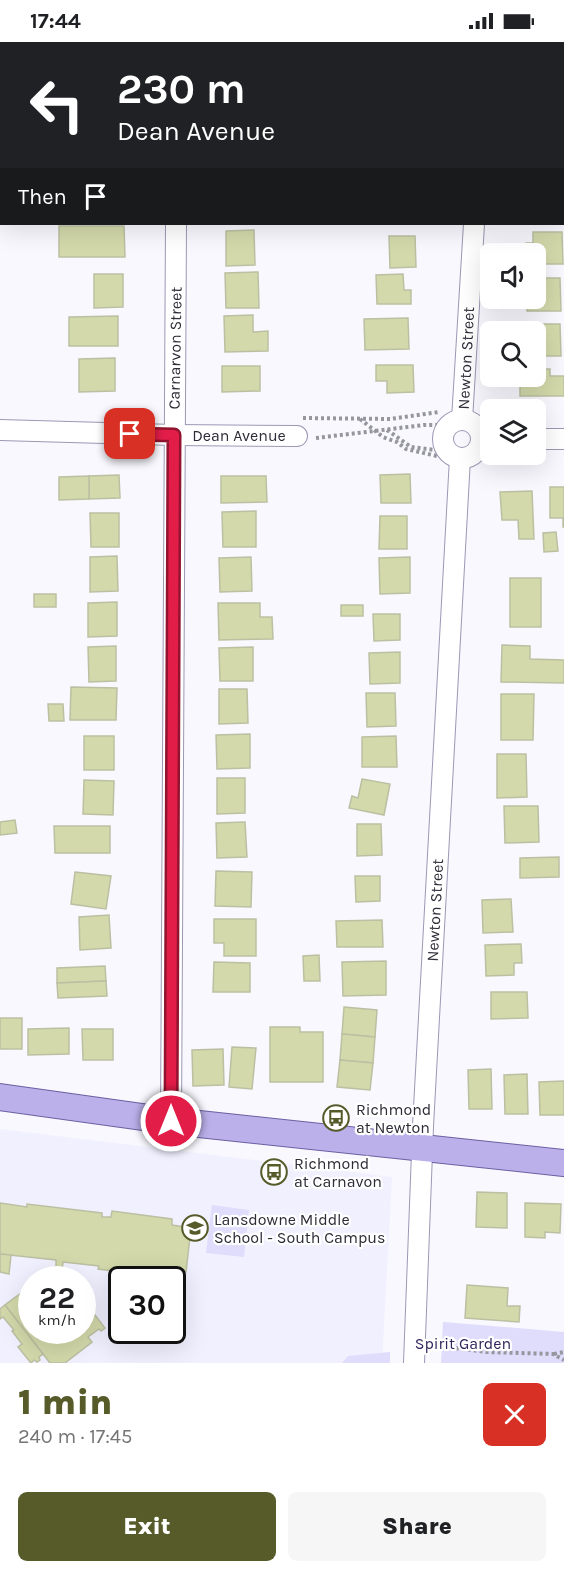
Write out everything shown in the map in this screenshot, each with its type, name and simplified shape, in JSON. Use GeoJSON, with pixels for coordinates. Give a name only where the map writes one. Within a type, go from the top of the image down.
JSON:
{"type":"FeatureCollection","features":[{"type":"Feature","properties":{"kind":"main road"},"geometry":{"type":"LineString","coordinates":[[0,1097],[171,1121],[564,1163]]}},
{"type":"Feature","properties":{"kind":"street","name":"Carnarvon Street"},"geometry":{"type":"LineString","coordinates":[[171,1121],[176,225]]}},
{"type":"Feature","properties":{"kind":"street","name":"Newton Street"},"geometry":{"type":"LineString","coordinates":[[450,419],[474,225]]}},
{"type":"Feature","properties":{"kind":"street"},"geometry":{"type":"LineString","coordinates":[[480,433],[469,422],[450,419],[443,438],[448,455],[468,457],[475,453],[480,445]]}},
{"type":"Feature","properties":{"kind":"street","name":"Dean Avenue"},"geometry":{"type":"LineString","coordinates":[[0,430],[174,435],[299,427]]}},
{"type":"Feature","properties":{"kind":"street"},"geometry":{"type":"LineString","coordinates":[[546,439],[564,439]]}},
{"type":"Feature","properties":{"kind":"street","name":"Newton Street"},"geometry":{"type":"LineString","coordinates":[[414,1353],[448,455]]}},
{"type":"Feature","properties":{"kind":"path"},"geometry":{"type":"LineString","coordinates":[[360,419],[383,438],[397,442],[406,449],[448,455]]}},
{"type":"Feature","properties":{"kind":"path"},"geometry":{"type":"LineString","coordinates":[[360,419],[450,419],[424,425],[308,440],[299,427],[360,419]]}},
{"type":"Feature","properties":{"kind":"path"},"geometry":{"type":"LineString","coordinates":[[386,429],[411,447],[448,455]]}},
{"type":"Feature","properties":{"kind":"path"},"geometry":{"type":"LineString","coordinates":[[414,1353],[553,1354],[564,1352]]}},
{"type":"Feature","properties":{"kind":"path"},"geometry":{"type":"LineString","coordinates":[[553,1354],[564,1360]]}},
{"type":"Feature","properties":{"kind":"shaded area","name":"Lansdowne Middle School - South Campus"},"geometry":{"type":"Polygon","coordinates":[[[0,1129],[392,1177],[382,1363],[0,1363],[0,1129]]]}},
{"type":"Feature","properties":{"kind":"green space"},"geometry":{"type":"Polygon","coordinates":[[[212,1205],[249,1210],[244,1257],[206,1253],[212,1205]]]}},
{"type":"Feature","properties":{"kind":"green space","name":"Spirit Garden"},"geometry":{"type":"Polygon","coordinates":[[[443,1322],[564,1332],[564,1363],[441,1363],[443,1322]]]}},
{"type":"Feature","properties":{"kind":"green space"},"geometry":{"type":"Polygon","coordinates":[[[390,1352],[390,1363],[342,1363],[348,1356],[390,1352]]]}},
{"type":"Feature","properties":{"kind":"building"},"geometry":{"type":"Polygon","coordinates":[[[59,226],[124,226],[125,257],[59,257],[59,226]]]}},
{"type":"Feature","properties":{"kind":"building"},"geometry":{"type":"Polygon","coordinates":[[[254,230],[255,265],[226,266],[226,231],[254,230]]]}},
{"type":"Feature","properties":{"kind":"building"},"geometry":{"type":"Polygon","coordinates":[[[533,232],[562,232],[563,264],[546,264],[546,243],[533,243],[533,232]]]}},
{"type":"Feature","properties":{"kind":"building"},"geometry":{"type":"Polygon","coordinates":[[[389,236],[415,236],[416,267],[390,268],[389,236]]]}},
{"type":"Feature","properties":{"kind":"building"},"geometry":{"type":"Polygon","coordinates":[[[258,272],[259,308],[226,308],[225,273],[258,272]]]}},
{"type":"Feature","properties":{"kind":"building"},"geometry":{"type":"Polygon","coordinates":[[[94,274],[123,274],[123,307],[94,308],[94,274]]]}},
{"type":"Feature","properties":{"kind":"building"},"geometry":{"type":"Polygon","coordinates":[[[403,274],[404,290],[411,290],[411,304],[377,304],[376,275],[403,274]]]}},
{"type":"Feature","properties":{"kind":"building"},"geometry":{"type":"Polygon","coordinates":[[[546,278],[560,278],[561,311],[527,311],[527,309],[546,309],[546,278]]]}},
{"type":"Feature","properties":{"kind":"building"},"geometry":{"type":"Polygon","coordinates":[[[253,315],[253,332],[268,331],[268,351],[225,352],[224,316],[253,315]]]}},
{"type":"Feature","properties":{"kind":"building"},"geometry":{"type":"Polygon","coordinates":[[[118,316],[118,346],[69,346],[69,317],[118,316]]]}},
{"type":"Feature","properties":{"kind":"building"},"geometry":{"type":"Polygon","coordinates":[[[408,318],[409,349],[365,350],[364,319],[408,318]]]}},
{"type":"Feature","properties":{"kind":"building"},"geometry":{"type":"Polygon","coordinates":[[[546,324],[560,324],[561,356],[546,356],[546,324]]]}},
{"type":"Feature","properties":{"kind":"building"},"geometry":{"type":"Polygon","coordinates":[[[115,358],[115,391],[79,392],[79,359],[115,358]]]}},
{"type":"Feature","properties":{"kind":"building"},"geometry":{"type":"Polygon","coordinates":[[[376,365],[413,365],[414,392],[387,393],[387,381],[376,381],[376,365]]]}},
{"type":"Feature","properties":{"kind":"building"},"geometry":{"type":"Polygon","coordinates":[[[222,366],[260,366],[260,391],[222,392],[222,366]]]}},
{"type":"Feature","properties":{"kind":"building"},"geometry":{"type":"Polygon","coordinates":[[[546,369],[550,369],[550,376],[564,376],[564,396],[520,396],[520,387],[546,387],[546,369]]]}},
{"type":"Feature","properties":{"kind":"building"},"geometry":{"type":"Polygon","coordinates":[[[410,474],[411,503],[381,503],[380,475],[410,474]]]}},
{"type":"Feature","properties":{"kind":"building"},"geometry":{"type":"Polygon","coordinates":[[[119,475],[120,498],[89,499],[89,476],[119,475]]]}},
{"type":"Feature","properties":{"kind":"building"},"geometry":{"type":"Polygon","coordinates":[[[89,476],[89,499],[59,500],[59,477],[89,476]]]}},
{"type":"Feature","properties":{"kind":"building"},"geometry":{"type":"Polygon","coordinates":[[[221,476],[266,476],[267,502],[221,503],[221,476]]]}},
{"type":"Feature","properties":{"kind":"building"},"geometry":{"type":"Polygon","coordinates":[[[550,487],[564,487],[564,527],[563,518],[550,518],[550,487]]]}},
{"type":"Feature","properties":{"kind":"building"},"geometry":{"type":"Polygon","coordinates":[[[532,491],[534,539],[519,539],[518,520],[502,520],[500,492],[532,491]]]}},
{"type":"Feature","properties":{"kind":"building"},"geometry":{"type":"Polygon","coordinates":[[[256,511],[256,547],[223,547],[222,512],[256,511]]]}},
{"type":"Feature","properties":{"kind":"building"},"geometry":{"type":"Polygon","coordinates":[[[90,513],[119,513],[119,547],[91,547],[90,513]]]}},
{"type":"Feature","properties":{"kind":"building"},"geometry":{"type":"Polygon","coordinates":[[[380,516],[407,516],[407,549],[379,549],[380,516]]]}},
{"type":"Feature","properties":{"kind":"building"},"geometry":{"type":"Polygon","coordinates":[[[556,532],[558,551],[544,552],[543,533],[556,532]]]}},
{"type":"Feature","properties":{"kind":"building"},"geometry":{"type":"Polygon","coordinates":[[[117,556],[118,591],[90,592],[90,557],[117,556]]]}},
{"type":"Feature","properties":{"kind":"building"},"geometry":{"type":"Polygon","coordinates":[[[251,557],[252,591],[220,592],[219,558],[251,557]]]}},
{"type":"Feature","properties":{"kind":"building"},"geometry":{"type":"Polygon","coordinates":[[[410,557],[410,593],[380,594],[379,558],[410,557]]]}},
{"type":"Feature","properties":{"kind":"building"},"geometry":{"type":"Polygon","coordinates":[[[510,578],[541,578],[541,627],[510,627],[510,578]]]}},
{"type":"Feature","properties":{"kind":"building"},"geometry":{"type":"Polygon","coordinates":[[[34,594],[56,594],[56,607],[34,607],[34,594]]]}},
{"type":"Feature","properties":{"kind":"building"},"geometry":{"type":"Polygon","coordinates":[[[117,602],[117,636],[88,637],[88,603],[117,602]]]}},
{"type":"Feature","properties":{"kind":"building"},"geometry":{"type":"Polygon","coordinates":[[[218,603],[260,603],[260,617],[272,617],[273,639],[219,640],[218,603]]]}},
{"type":"Feature","properties":{"kind":"building"},"geometry":{"type":"Polygon","coordinates":[[[341,605],[363,605],[363,616],[341,616],[341,605]]]}},
{"type":"Feature","properties":{"kind":"building"},"geometry":{"type":"Polygon","coordinates":[[[373,614],[400,614],[400,640],[374,641],[373,614]]]}},
{"type":"Feature","properties":{"kind":"building"},"geometry":{"type":"Polygon","coordinates":[[[502,645],[530,646],[530,659],[564,660],[564,683],[501,682],[502,645]]]}},
{"type":"Feature","properties":{"kind":"building"},"geometry":{"type":"Polygon","coordinates":[[[116,646],[116,681],[89,682],[88,647],[116,646]]]}},
{"type":"Feature","properties":{"kind":"building"},"geometry":{"type":"Polygon","coordinates":[[[253,647],[253,681],[220,681],[219,648],[253,647]]]}},
{"type":"Feature","properties":{"kind":"building"},"geometry":{"type":"Polygon","coordinates":[[[400,652],[400,683],[370,684],[369,653],[400,652]]]}},
{"type":"Feature","properties":{"kind":"building"},"geometry":{"type":"Polygon","coordinates":[[[71,687],[117,688],[116,720],[70,720],[71,687]]]}},
{"type":"Feature","properties":{"kind":"building"},"geometry":{"type":"Polygon","coordinates":[[[219,689],[247,689],[248,723],[219,724],[219,689]]]}},
{"type":"Feature","properties":{"kind":"building"},"geometry":{"type":"Polygon","coordinates":[[[366,693],[395,693],[396,726],[367,727],[366,693]]]}},
{"type":"Feature","properties":{"kind":"building"},"geometry":{"type":"Polygon","coordinates":[[[501,694],[534,694],[533,740],[501,740],[501,694]]]}},
{"type":"Feature","properties":{"kind":"building"},"geometry":{"type":"Polygon","coordinates":[[[48,704],[63,704],[64,721],[49,721],[48,704]]]}},
{"type":"Feature","properties":{"kind":"building"},"geometry":{"type":"Polygon","coordinates":[[[250,734],[250,768],[217,769],[216,735],[250,734]]]}},
{"type":"Feature","properties":{"kind":"building"},"geometry":{"type":"Polygon","coordinates":[[[84,736],[114,736],[114,770],[84,770],[84,736]]]}},
{"type":"Feature","properties":{"kind":"building"},"geometry":{"type":"Polygon","coordinates":[[[396,736],[397,767],[362,767],[362,737],[396,736]]]}},
{"type":"Feature","properties":{"kind":"building"},"geometry":{"type":"Polygon","coordinates":[[[497,754],[526,754],[527,797],[497,798],[497,754]]]}},
{"type":"Feature","properties":{"kind":"building"},"geometry":{"type":"Polygon","coordinates":[[[217,778],[245,778],[245,813],[217,814],[217,778]]]}},
{"type":"Feature","properties":{"kind":"building"},"geometry":{"type":"Polygon","coordinates":[[[362,779],[390,784],[384,815],[349,808],[352,796],[358,798],[362,779]]]}},
{"type":"Feature","properties":{"kind":"building"},"geometry":{"type":"Polygon","coordinates":[[[84,780],[114,781],[113,815],[83,814],[84,780]]]}},
{"type":"Feature","properties":{"kind":"building"},"geometry":{"type":"Polygon","coordinates":[[[504,806],[538,806],[539,842],[505,843],[504,806]]]}},
{"type":"Feature","properties":{"kind":"building"},"geometry":{"type":"Polygon","coordinates":[[[15,820],[17,833],[0,835],[0,822],[15,820]]]}},
{"type":"Feature","properties":{"kind":"building"},"geometry":{"type":"Polygon","coordinates":[[[245,822],[247,857],[217,858],[216,823],[245,822]]]}},
{"type":"Feature","properties":{"kind":"building"},"geometry":{"type":"Polygon","coordinates":[[[357,824],[381,824],[382,855],[357,856],[357,824]]]}},
{"type":"Feature","properties":{"kind":"building"},"geometry":{"type":"Polygon","coordinates":[[[54,826],[110,826],[110,853],[55,853],[54,826]]]}},
{"type":"Feature","properties":{"kind":"building"},"geometry":{"type":"Polygon","coordinates":[[[559,857],[559,877],[520,878],[520,858],[559,857]]]}},
{"type":"Feature","properties":{"kind":"building"},"geometry":{"type":"Polygon","coordinates":[[[216,871],[252,872],[251,907],[215,906],[216,871]]]}},
{"type":"Feature","properties":{"kind":"building"},"geometry":{"type":"Polygon","coordinates":[[[75,872],[111,876],[106,909],[71,904],[75,872]]]}},
{"type":"Feature","properties":{"kind":"building"},"geometry":{"type":"Polygon","coordinates":[[[355,876],[380,876],[380,901],[356,902],[355,876]]]}},
{"type":"Feature","properties":{"kind":"building"},"geometry":{"type":"Polygon","coordinates":[[[511,899],[513,932],[483,933],[482,900],[511,899]]]}},
{"type":"Feature","properties":{"kind":"building"},"geometry":{"type":"Polygon","coordinates":[[[109,915],[111,948],[80,950],[79,917],[109,915]]]}},
{"type":"Feature","properties":{"kind":"building"},"geometry":{"type":"Polygon","coordinates":[[[214,919],[256,919],[256,956],[224,956],[224,943],[214,943],[214,919]]]}},
{"type":"Feature","properties":{"kind":"building"},"geometry":{"type":"Polygon","coordinates":[[[382,920],[383,947],[337,947],[336,921],[382,920]]]}},
{"type":"Feature","properties":{"kind":"building"},"geometry":{"type":"Polygon","coordinates":[[[521,944],[522,963],[514,963],[514,975],[486,976],[485,945],[521,944]]]}},
{"type":"Feature","properties":{"kind":"building"},"geometry":{"type":"Polygon","coordinates":[[[319,955],[320,981],[304,981],[303,956],[319,955]]]}},
{"type":"Feature","properties":{"kind":"building"},"geometry":{"type":"Polygon","coordinates":[[[386,961],[386,995],[343,996],[342,962],[386,961]]]}},
{"type":"Feature","properties":{"kind":"building"},"geometry":{"type":"Polygon","coordinates":[[[214,962],[250,963],[250,992],[213,992],[214,962]]]}},
{"type":"Feature","properties":{"kind":"building"},"geometry":{"type":"Polygon","coordinates":[[[105,966],[106,981],[57,983],[57,968],[105,966]]]}},
{"type":"Feature","properties":{"kind":"building"},"geometry":{"type":"Polygon","coordinates":[[[106,981],[107,996],[58,998],[57,983],[106,981]]]}},
{"type":"Feature","properties":{"kind":"building"},"geometry":{"type":"Polygon","coordinates":[[[491,992],[527,992],[528,1018],[491,1019],[491,992]]]}},
{"type":"Feature","properties":{"kind":"building"},"geometry":{"type":"Polygon","coordinates":[[[344,1007],[377,1010],[375,1037],[342,1034],[344,1007]]]}},
{"type":"Feature","properties":{"kind":"building"},"geometry":{"type":"Polygon","coordinates":[[[0,1018],[22,1018],[22,1049],[0,1049],[0,1018]]]}},
{"type":"Feature","properties":{"kind":"building"},"geometry":{"type":"Polygon","coordinates":[[[270,1027],[300,1027],[300,1032],[323,1032],[323,1082],[270,1082],[270,1027]]]}},
{"type":"Feature","properties":{"kind":"building"},"geometry":{"type":"Polygon","coordinates":[[[69,1028],[69,1054],[28,1055],[28,1029],[69,1028]]]}},
{"type":"Feature","properties":{"kind":"building"},"geometry":{"type":"Polygon","coordinates":[[[82,1029],[113,1029],[113,1060],[83,1060],[82,1029]]]}},
{"type":"Feature","properties":{"kind":"building"},"geometry":{"type":"Polygon","coordinates":[[[342,1034],[375,1037],[373,1063],[340,1060],[342,1034]]]}},
{"type":"Feature","properties":{"kind":"building"},"geometry":{"type":"Polygon","coordinates":[[[232,1047],[256,1048],[252,1089],[229,1087],[232,1047]]]}},
{"type":"Feature","properties":{"kind":"building"},"geometry":{"type":"Polygon","coordinates":[[[223,1049],[224,1085],[193,1086],[192,1050],[223,1049]]]}},
{"type":"Feature","properties":{"kind":"building"},"geometry":{"type":"Polygon","coordinates":[[[340,1060],[373,1063],[370,1090],[337,1087],[340,1060]]]}},
{"type":"Feature","properties":{"kind":"building"},"geometry":{"type":"Polygon","coordinates":[[[491,1069],[492,1109],[469,1109],[468,1070],[491,1069]]]}},
{"type":"Feature","properties":{"kind":"building"},"geometry":{"type":"Polygon","coordinates":[[[527,1074],[528,1114],[505,1114],[504,1075],[527,1074]]]}},
{"type":"Feature","properties":{"kind":"building"},"geometry":{"type":"Polygon","coordinates":[[[564,1081],[564,1115],[540,1115],[539,1082],[564,1081]]]}},
{"type":"Feature","properties":{"kind":"building"},"geometry":{"type":"Polygon","coordinates":[[[477,1192],[507,1193],[507,1228],[476,1227],[477,1192]]]}},
{"type":"Feature","properties":{"kind":"building"},"geometry":{"type":"Polygon","coordinates":[[[0,1203],[102,1213],[102,1217],[111,1217],[112,1211],[172,1219],[172,1225],[191,1228],[186,1272],[186,1266],[108,1266],[108,1270],[98,1269],[99,1266],[63,1262],[63,1266],[56,1266],[56,1260],[0,1254],[0,1203]]]}},
{"type":"Feature","properties":{"kind":"building"},"geometry":{"type":"Polygon","coordinates":[[[525,1203],[561,1204],[560,1233],[545,1232],[545,1238],[525,1237],[525,1203]]]}},
{"type":"Feature","properties":{"kind":"building"},"geometry":{"type":"Polygon","coordinates":[[[0,1254],[11,1255],[9,1274],[0,1272],[0,1254]]]}},
{"type":"Feature","properties":{"kind":"building"},"geometry":{"type":"Polygon","coordinates":[[[467,1285],[508,1288],[507,1306],[520,1306],[519,1322],[465,1318],[467,1285]]]}},
{"type":"Feature","properties":{"kind":"building"},"geometry":{"type":"Polygon","coordinates":[[[18,1295],[18,1322],[5,1305],[18,1295]]]}},
{"type":"Feature","properties":{"kind":"building"},"geometry":{"type":"Polygon","coordinates":[[[5,1305],[18,1322],[18,1339],[3,1317],[0,1319],[0,1309],[5,1305]]]}},
{"type":"Feature","properties":{"kind":"building"},"geometry":{"type":"Polygon","coordinates":[[[96,1316],[105,1328],[101,1331],[99,1329],[96,1331],[96,1316]]]}},
{"type":"Feature","properties":{"kind":"building"},"geometry":{"type":"Polygon","coordinates":[[[22,1344],[35,1344],[43,1354],[39,1357],[40,1360],[37,1362],[34,1360],[31,1363],[18,1347],[22,1344]]]}},
{"type":"Feature","properties":{"kind":"building"},"geometry":{"type":"Polygon","coordinates":[[[35,1344],[89,1344],[65,1363],[50,1363],[35,1344]]]}},
{"type":"Feature","properties":{"kind":"place","name":"Richmond at Newton"},"geometry":{"type":"Point","coordinates":[336,1118]}},
{"type":"Feature","properties":{"kind":"place","name":"Richmond at Carnavon"},"geometry":{"type":"Point","coordinates":[274,1172]}},
{"type":"Feature","properties":{"kind":"place","name":"Lansdowne Middle School - South Campus"},"geometry":{"type":"Point","coordinates":[195,1228]}},
{"type":"Feature","properties":{"kind":"route"},"geometry":{"type":"LineString","coordinates":[[130,434],[174,435],[171,1121]]}}]}
